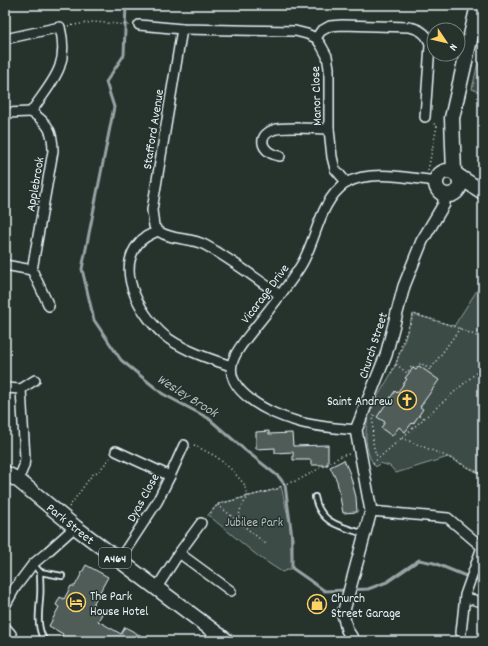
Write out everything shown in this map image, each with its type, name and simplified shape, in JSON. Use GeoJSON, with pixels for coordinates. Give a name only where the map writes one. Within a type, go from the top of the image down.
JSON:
{"type":"FeatureCollection","features":[{"type":"Feature","properties":{"kind":"main road"},"geometry":{"type":"LineString","coordinates":[[453,183],[452,118],[478,5]]}},
{"type":"Feature","properties":{"kind":"main road"},"geometry":{"type":"LineString","coordinates":[[483,192],[453,183],[439,191],[431,180],[441,173],[448,171],[453,183],[483,196]]}},
{"type":"Feature","properties":{"kind":"main road","name":"Park Street"},"geometry":{"type":"LineString","coordinates":[[5,473],[18,480],[75,527],[227,641]]}},
{"type":"Feature","properties":{"kind":"street"},"geometry":{"type":"LineString","coordinates":[[136,25],[182,29],[295,31],[316,38],[321,31],[330,26],[342,24],[416,28],[422,31],[429,40],[430,45],[425,117]]}},
{"type":"Feature","properties":{"kind":"street"},"geometry":{"type":"LineString","coordinates":[[5,40],[60,27],[64,50],[63,60],[56,75],[31,112],[5,113]]}},
{"type":"Feature","properties":{"kind":"street","name":"Stafford Avenue"},"geometry":{"type":"LineString","coordinates":[[158,231],[154,226],[152,210],[182,29]]}},
{"type":"Feature","properties":{"kind":"street","name":"Manor Close"},"geometry":{"type":"LineString","coordinates":[[316,38],[327,56],[329,68],[332,158],[335,169],[347,183]]}},
{"type":"Feature","properties":{"kind":"street","name":"Applebrook"},"geometry":{"type":"LineString","coordinates":[[31,112],[49,127],[53,139],[53,151],[32,270]]}},
{"type":"Feature","properties":{"kind":"street"},"geometry":{"type":"LineString","coordinates":[[280,156],[271,154],[265,148],[263,142],[269,132],[278,128],[330,129]]}},
{"type":"Feature","properties":{"kind":"street","name":"Vicarage Drive"},"geometry":{"type":"LineString","coordinates":[[231,366],[240,347],[301,267],[309,250],[323,211],[336,193],[347,183],[360,177],[375,175],[431,180]]}},
{"type":"Feature","properties":{"kind":"street","name":"Church Street"},"geometry":{"type":"LineString","coordinates":[[356,430],[386,355],[404,286],[422,241],[444,204],[453,183]]}},
{"type":"Feature","properties":{"kind":"street"},"geometry":{"type":"LineString","coordinates":[[280,295],[204,244],[186,239],[172,238],[158,231],[144,238],[138,243],[130,260],[129,266],[131,282],[140,308],[156,328],[169,339],[198,355],[231,366],[232,377],[237,387],[257,403],[269,410],[296,421],[356,430],[371,510],[343,614],[347,630],[354,641]]}},
{"type":"Feature","properties":{"kind":"street"},"geometry":{"type":"LineString","coordinates":[[5,265],[32,270],[49,306]]}},
{"type":"Feature","properties":{"kind":"street"},"geometry":{"type":"LineString","coordinates":[[5,388],[21,389],[35,380]]}},
{"type":"Feature","properties":{"kind":"street"},"geometry":{"type":"LineString","coordinates":[[18,480],[24,466],[25,458],[21,389]]}},
{"type":"Feature","properties":{"kind":"street"},"geometry":{"type":"LineString","coordinates":[[170,476],[184,445]]}},
{"type":"Feature","properties":{"kind":"street","name":"Dyas Close"},"geometry":{"type":"LineString","coordinates":[[116,451],[170,476],[157,502],[119,560]]}},
{"type":"Feature","properties":{"kind":"street"},"geometry":{"type":"LineString","coordinates":[[371,510],[448,518],[482,547],[470,578],[465,598],[461,633]]}},
{"type":"Feature","properties":{"kind":"street"},"geometry":{"type":"LineString","coordinates":[[156,589],[179,553],[201,523]]}},
{"type":"Feature","properties":{"kind":"street"},"geometry":{"type":"LineString","coordinates":[[5,606],[15,588],[32,564],[75,527]]}},
{"type":"Feature","properties":{"kind":"street"},"geometry":{"type":"LineString","coordinates":[[179,553],[231,591]]}},
{"type":"Feature","properties":{"kind":"street"},"geometry":{"type":"LineString","coordinates":[[465,598],[483,602]]}},
{"type":"Feature","properties":{"kind":"street"},"geometry":{"type":"LineString","coordinates":[[5,627],[11,634],[14,641]]}},
{"type":"Feature","properties":{"kind":"lane"},"geometry":{"type":"LineString","coordinates":[[315,497],[320,511],[327,520],[345,528],[365,534]]}},
{"type":"Feature","properties":{"kind":"lane"},"geometry":{"type":"LineString","coordinates":[[32,564],[40,572],[62,576]]}},
{"type":"Feature","properties":{"kind":"lane"},"geometry":{"type":"LineString","coordinates":[[40,572],[38,617],[41,635],[45,641]]}},
{"type":"Feature","properties":{"kind":"path"},"geometry":{"type":"LineString","coordinates":[[60,27],[93,22],[136,25]]}},
{"type":"Feature","properties":{"kind":"path"},"geometry":{"type":"LineString","coordinates":[[478,62],[483,64]]}},
{"type":"Feature","properties":{"kind":"path"},"geometry":{"type":"LineString","coordinates":[[425,117],[437,126],[431,180]]}},
{"type":"Feature","properties":{"kind":"path"},"geometry":{"type":"LineString","coordinates":[[389,376],[396,364],[403,340],[414,314],[460,328],[483,338]]}},
{"type":"Feature","properties":{"kind":"path"},"geometry":{"type":"LineString","coordinates":[[396,364],[408,373],[412,366],[416,368],[421,363],[430,370],[460,328]]}},
{"type":"Feature","properties":{"kind":"path"},"geometry":{"type":"LineString","coordinates":[[364,471],[483,367]]}},
{"type":"Feature","properties":{"kind":"path"},"geometry":{"type":"LineString","coordinates":[[374,411],[374,444],[378,459]]}},
{"type":"Feature","properties":{"kind":"path"},"geometry":{"type":"LineString","coordinates":[[419,416],[424,418]]}},
{"type":"Feature","properties":{"kind":"path"},"geometry":{"type":"LineString","coordinates":[[402,438],[448,456],[483,475]]}},
{"type":"Feature","properties":{"kind":"path"},"geometry":{"type":"LineString","coordinates":[[184,445],[195,445],[217,456],[244,484],[248,497]]}},
{"type":"Feature","properties":{"kind":"path"},"geometry":{"type":"LineString","coordinates":[[62,516],[92,475],[99,471],[116,451]]}},
{"type":"Feature","properties":{"kind":"path"},"geometry":{"type":"LineString","coordinates":[[201,523],[218,504],[277,490],[281,486],[289,482],[297,481],[343,455],[360,452]]}},
{"type":"Feature","properties":{"kind":"path"},"geometry":{"type":"LineString","coordinates":[[238,520],[241,507],[248,497]]}},
{"type":"Feature","properties":{"kind":"path"},"geometry":{"type":"LineString","coordinates":[[218,504],[266,544]]}},
{"type":"Feature","properties":{"kind":"green space"},"geometry":{"type":"Polygon","coordinates":[[[478,62],[483,64],[483,94],[472,89],[478,62]]]}},
{"type":"Feature","properties":{"kind":"green space"},"geometry":{"type":"Polygon","coordinates":[[[483,281],[483,475],[448,457],[396,473],[390,466],[380,463],[376,467],[370,458],[367,447],[366,428],[368,417],[396,363],[413,314],[454,326],[483,281]]]}},
{"type":"Feature","properties":{"kind":"green space","name":"Jubilee Park"},"geometry":{"type":"Polygon","coordinates":[[[281,486],[290,525],[292,568],[282,572],[259,557],[208,515],[218,504],[277,489],[281,486]]]}},
{"type":"Feature","properties":{"kind":"building","name":"Saint Andrew"},"geometry":{"type":"Polygon","coordinates":[[[419,366],[439,380],[420,407],[423,409],[413,424],[412,423],[405,432],[399,427],[392,436],[381,428],[385,422],[377,417],[395,391],[397,393],[407,379],[405,378],[413,368],[416,370],[419,366]]]}},
{"type":"Feature","properties":{"kind":"building"},"geometry":{"type":"Polygon","coordinates":[[[269,431],[269,434],[292,433],[293,446],[328,445],[328,465],[311,465],[311,460],[293,460],[293,452],[275,453],[275,448],[256,449],[256,432],[269,431]]]}},
{"type":"Feature","properties":{"kind":"building"},"geometry":{"type":"Polygon","coordinates":[[[344,460],[350,474],[356,497],[357,512],[343,513],[337,481],[330,467],[344,460]]]}},
{"type":"Feature","properties":{"kind":"building","name":"The Park House Hotel"},"geometry":{"type":"Polygon","coordinates":[[[86,565],[108,577],[91,608],[102,614],[98,621],[121,634],[125,627],[151,641],[67,641],[61,638],[63,634],[49,626],[59,607],[56,605],[60,597],[64,599],[71,586],[75,586],[86,565]]]}},
{"type":"Feature","properties":{"kind":"waterway","name":"Wesley Brook"},"geometry":{"type":"LineString","coordinates":[[126,5],[124,55],[106,82],[114,107],[82,269],[94,320],[121,360],[163,394],[208,418],[279,477],[285,485],[292,537],[292,568],[325,591],[368,589],[387,582],[419,560],[434,563],[483,583]]}},
{"type":"Feature","properties":{"kind":"place","name":"Saint Andrew"},"geometry":{"type":"Point","coordinates":[407,400]}},
{"type":"Feature","properties":{"kind":"place","name":"The Park House Hotel"},"geometry":{"type":"Point","coordinates":[76,602]}},
{"type":"Feature","properties":{"kind":"place","name":"Church Street Garage"},"geometry":{"type":"Point","coordinates":[317,604]}}]}
